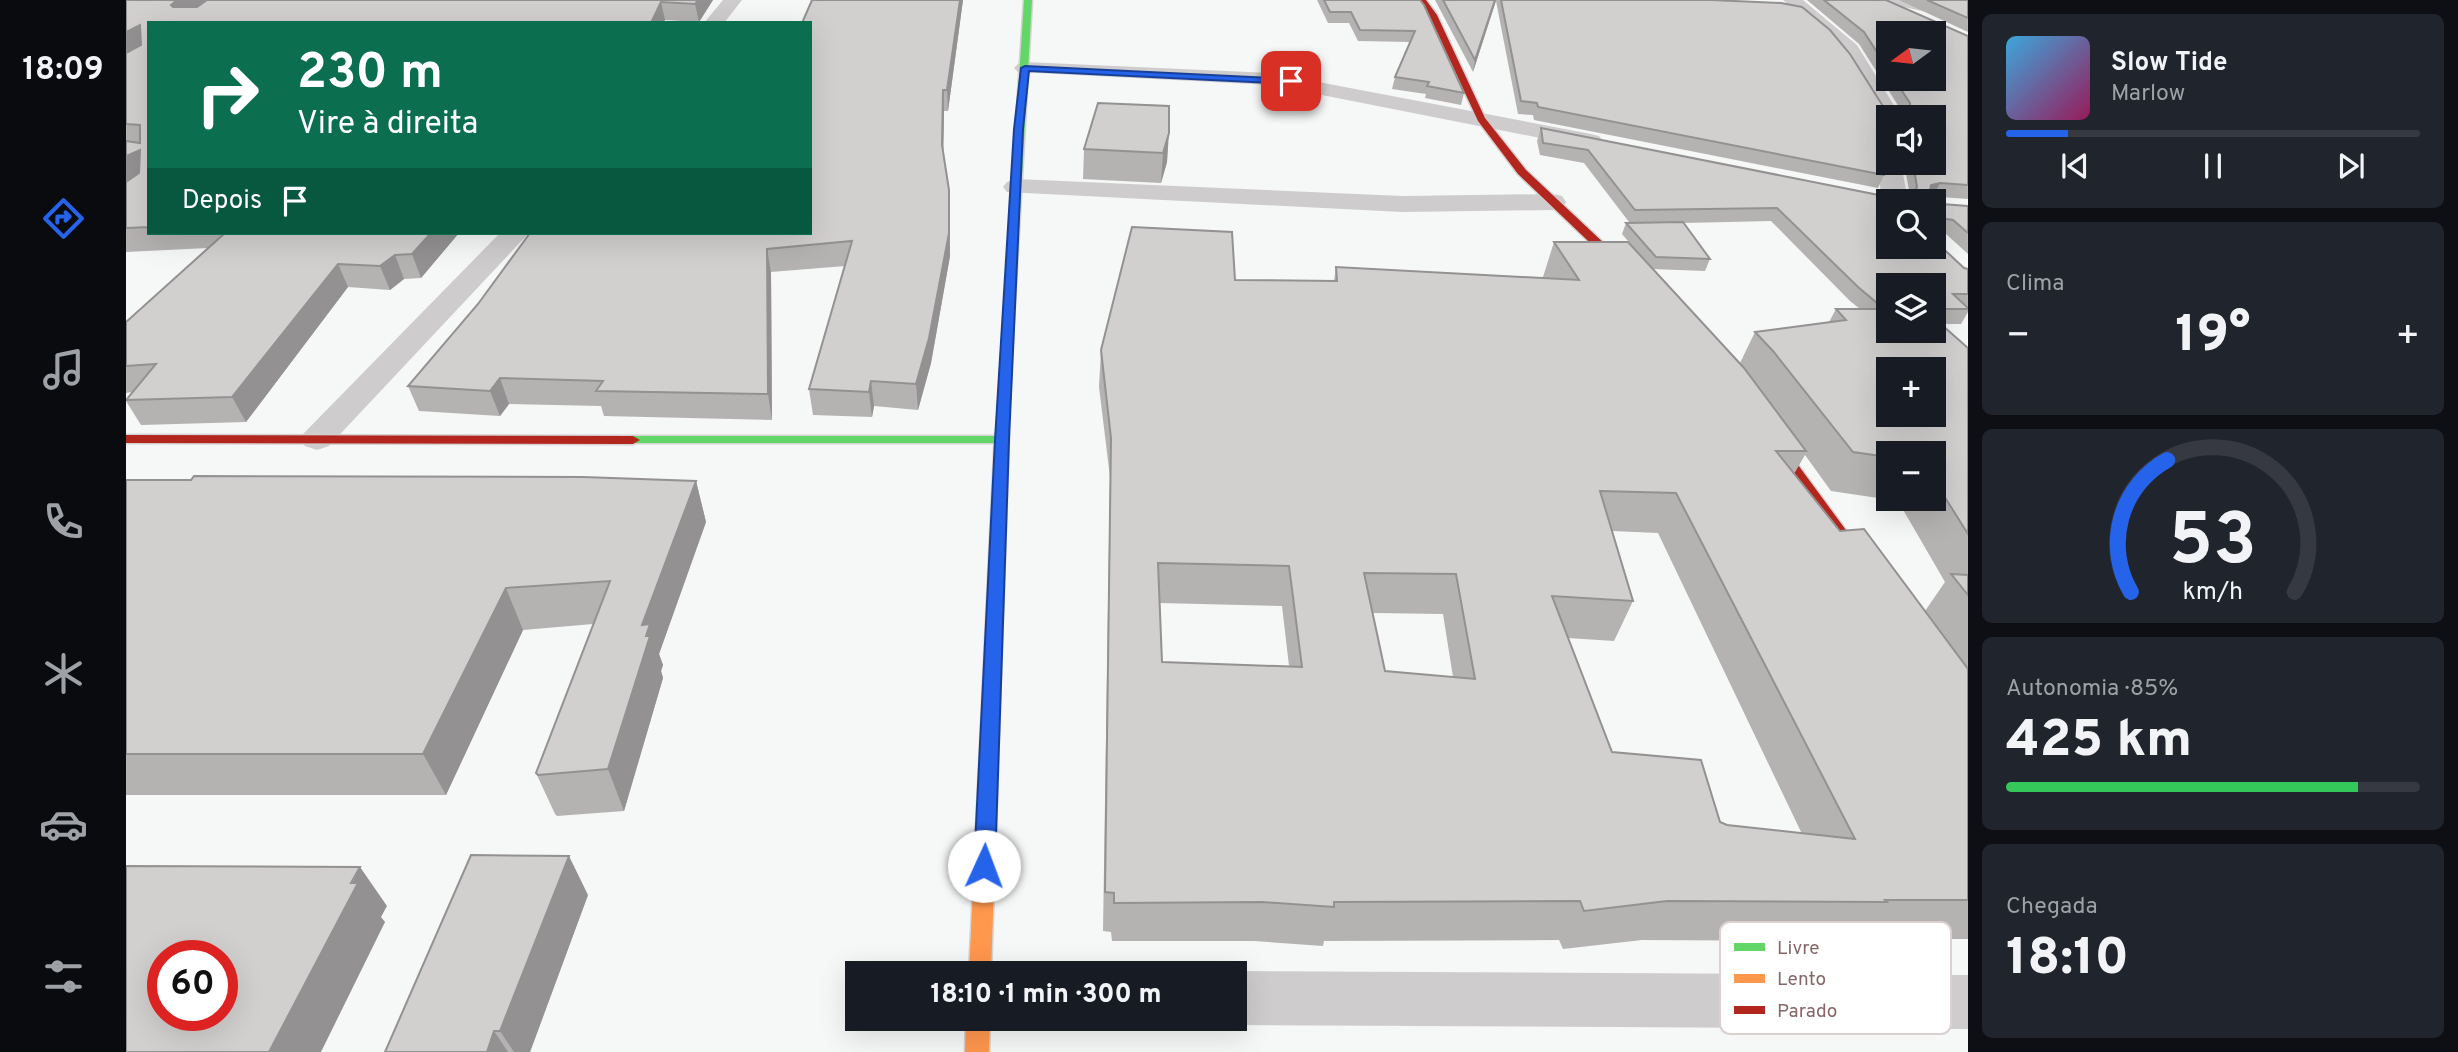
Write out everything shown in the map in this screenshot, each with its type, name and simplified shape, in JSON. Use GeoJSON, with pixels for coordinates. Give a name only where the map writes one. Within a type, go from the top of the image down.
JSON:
{"type":"FeatureCollection","features":[{"type":"Feature","properties":{"kind":"street"},"geometry":{"type":"LineString","coordinates":[[716,21],[733,0]]}},
{"type":"Feature","properties":{"kind":"street"},"geometry":{"type":"LineString","coordinates":[[980,961],[1002,440],[1028,0]]}},
{"type":"Feature","properties":{"kind":"street"},"geometry":{"type":"LineString","coordinates":[[1422,0],[1433,15],[1481,119],[1522,173],[1624,266],[1649,295]]}},
{"type":"Feature","properties":{"kind":"street"},"geometry":{"type":"LineString","coordinates":[[1878,0],[1921,21]]}},
{"type":"Feature","properties":{"kind":"street"},"geometry":{"type":"LineString","coordinates":[[1897,0],[1968,15]]}},
{"type":"Feature","properties":{"kind":"street"},"geometry":{"type":"LineString","coordinates":[[1788,5],[1850,49],[1883,105]]}},
{"type":"Feature","properties":{"kind":"street"},"geometry":{"type":"LineString","coordinates":[[1025,68],[1272,79],[1611,145]]}},
{"type":"Feature","properties":{"kind":"street"},"geometry":{"type":"LineString","coordinates":[[1016,187],[1350,202],[1553,202]]}},
{"type":"Feature","properties":{"kind":"street"},"geometry":{"type":"LineString","coordinates":[[317,439],[513,235]]}},
{"type":"Feature","properties":{"kind":"street"},"geometry":{"type":"LineString","coordinates":[[1757,419],[1861,564]]}},
{"type":"Feature","properties":{"kind":"street"},"geometry":{"type":"LineString","coordinates":[[126,439],[1002,440]]}},
{"type":"Feature","properties":{"kind":"street"},"geometry":{"type":"LineString","coordinates":[[1247,998],[1720,1001]]}},
{"type":"Feature","properties":{"kind":"street"},"geometry":{"type":"LineString","coordinates":[[977,1052],[978,1031]]}},
{"type":"Feature","properties":{"kind":"building"},"geometry":{"type":"Polygon","coordinates":[[[126,0],[177,0],[171,5],[173,7],[197,7],[207,0],[698,0],[695,4],[661,2],[652,21],[147,21],[147,227],[126,228],[126,182],[139,173],[140,150],[126,156],[126,141],[140,143],[140,125],[126,124],[126,53],[141,45],[140,25],[126,32],[126,0]]]}},
{"type":"Feature","properties":{"kind":"building"},"geometry":{"type":"Polygon","coordinates":[[[812,0],[960,0],[947,90],[943,90],[942,145],[949,190],[949,233],[929,338],[916,384],[871,381],[869,392],[809,389],[852,241],[767,249],[768,394],[596,391],[603,381],[500,378],[490,391],[408,386],[478,304],[529,235],[812,235],[812,21],[803,21],[812,0]]]}},
{"type":"Feature","properties":{"kind":"building"},"geometry":{"type":"Polygon","coordinates":[[[1324,0],[1420,0],[1464,93],[1427,86],[1429,82],[1395,77],[1415,31],[1360,30],[1351,12],[1330,12],[1324,0]]]}},
{"type":"Feature","properties":{"kind":"building"},"geometry":{"type":"Polygon","coordinates":[[[1443,0],[1495,0],[1475,60],[1443,0]]]}},
{"type":"Feature","properties":{"kind":"building"},"geometry":{"type":"Polygon","coordinates":[[[1501,0],[1711,0],[1781,3],[1802,7],[1830,30],[1850,54],[1882,105],[1876,105],[1876,173],[1538,107],[1537,103],[1521,101],[1501,0]]]}},
{"type":"Feature","properties":{"kind":"building"},"geometry":{"type":"Polygon","coordinates":[[[1824,0],[1886,0],[1934,21],[1876,21],[1876,50],[1864,32],[1824,0]]]}},
{"type":"Feature","properties":{"kind":"building"},"geometry":{"type":"Polygon","coordinates":[[[1927,0],[1968,0],[1968,18],[1927,0]]]}},
{"type":"Feature","properties":{"kind":"building"},"geometry":{"type":"Polygon","coordinates":[[[1946,26],[1968,36],[1968,185],[1940,183],[1931,185],[1930,189],[1916,189],[1915,175],[1946,175],[1946,105],[1910,105],[1902,91],[1946,91],[1946,26]]]}},
{"type":"Feature","properties":{"kind":"building"},"geometry":{"type":"Polygon","coordinates":[[[1098,103],[1169,106],[1169,133],[1163,153],[1084,149],[1098,103]]]}},
{"type":"Feature","properties":{"kind":"building"},"geometry":{"type":"Polygon","coordinates":[[[1541,128],[1876,194],[1876,259],[1946,259],[1946,251],[1968,269],[1968,294],[1953,294],[1968,309],[1946,309],[1946,273],[1876,273],[1876,302],[1777,208],[1635,210],[1588,150],[1543,143],[1541,128]]]}},
{"type":"Feature","properties":{"kind":"building"},"geometry":{"type":"Polygon","coordinates":[[[1946,204],[1968,206],[1968,233],[1953,220],[1946,219],[1946,204]]]}},
{"type":"Feature","properties":{"kind":"building"},"geometry":{"type":"Polygon","coordinates":[[[1683,222],[1710,259],[1656,257],[1626,223],[1683,222]]]}},
{"type":"Feature","properties":{"kind":"building"},"geometry":{"type":"Polygon","coordinates":[[[1132,227],[1232,232],[1235,280],[1337,281],[1336,267],[1579,280],[1554,242],[1628,242],[1744,368],[1806,451],[1776,451],[1840,531],[1864,529],[1968,669],[1968,900],[1667,901],[1584,911],[1580,901],[1334,902],[1334,907],[1262,902],[1114,903],[1114,893],[1105,892],[1111,438],[1101,350],[1132,227]],[[1600,491],[1633,601],[1552,596],[1612,752],[1701,760],[1720,822],[1727,825],[1855,839],[1676,493],[1600,491]],[[1158,563],[1162,662],[1302,667],[1289,566],[1158,563]],[[1364,573],[1385,671],[1475,679],[1456,574],[1364,573]]]}},
{"type":"Feature","properties":{"kind":"building"},"geometry":{"type":"Polygon","coordinates":[[[223,235],[429,235],[412,254],[395,255],[380,266],[338,264],[232,397],[126,400],[156,364],[126,366],[126,322],[223,235]]]}},
{"type":"Feature","properties":{"kind":"building"},"geometry":{"type":"Polygon","coordinates":[[[1836,309],[1876,309],[1876,343],[1946,343],[1946,329],[1968,348],[1968,534],[1946,499],[1946,441],[1876,441],[1876,455],[1853,452],[1755,332],[1846,320],[1836,309]]]}},
{"type":"Feature","properties":{"kind":"building"},"geometry":{"type":"Polygon","coordinates":[[[194,476],[583,477],[696,481],[642,625],[650,624],[646,636],[650,636],[608,769],[538,775],[536,773],[610,581],[506,588],[423,754],[126,754],[126,480],[191,480],[194,476]]]}},
{"type":"Feature","properties":{"kind":"building"},"geometry":{"type":"Polygon","coordinates":[[[1951,574],[1968,575],[1968,595],[1951,574]]]}},
{"type":"Feature","properties":{"kind":"building"},"geometry":{"type":"Polygon","coordinates":[[[471,855],[569,856],[500,1031],[494,1031],[487,1052],[385,1052],[471,855]]]}},
{"type":"Feature","properties":{"kind":"building"},"geometry":{"type":"Polygon","coordinates":[[[126,866],[360,867],[351,883],[358,883],[269,1052],[126,1052],[126,866]]]}},
{"type":"Feature","properties":{"kind":"traffic: fast"},"geometry":{"type":"LineString","coordinates":[[1002,434],[1028,0]]}},
{"type":"Feature","properties":{"kind":"traffic: fast"},"geometry":{"type":"LineString","coordinates":[[633,440],[1002,440]]}},
{"type":"Feature","properties":{"kind":"traffic: slow"},"geometry":{"type":"LineString","coordinates":[[980,961],[1002,434]]}},
{"type":"Feature","properties":{"kind":"traffic: slow"},"geometry":{"type":"LineString","coordinates":[[977,1052],[978,1031]]}},
{"type":"Feature","properties":{"kind":"traffic: jam"},"geometry":{"type":"LineString","coordinates":[[1422,0],[1433,15],[1481,119],[1522,172],[1635,279]]}},
{"type":"Feature","properties":{"kind":"traffic: jam"},"geometry":{"type":"LineString","coordinates":[[1765,430],[1851,549]]}},
{"type":"Feature","properties":{"kind":"traffic: jam"},"geometry":{"type":"LineString","coordinates":[[126,439],[633,440]]}},
{"type":"Feature","properties":{"kind":"route"},"geometry":{"type":"LineString","coordinates":[[984,866],[1002,440],[1018,129],[1025,68],[1291,81]]}}]}
